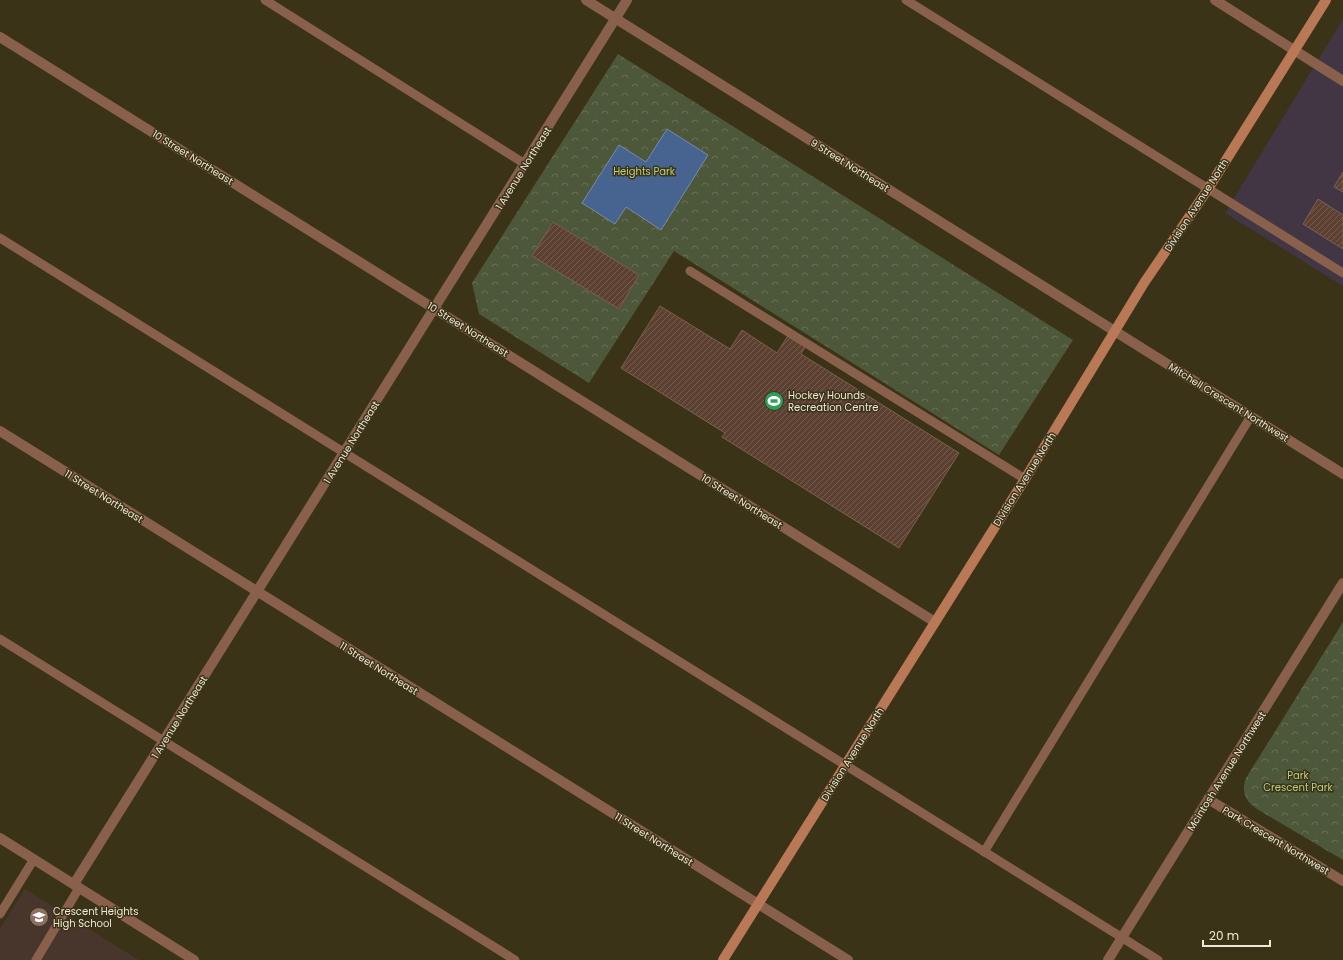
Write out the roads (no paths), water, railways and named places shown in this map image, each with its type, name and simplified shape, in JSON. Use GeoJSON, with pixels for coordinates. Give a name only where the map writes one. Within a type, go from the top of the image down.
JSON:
{"type":"FeatureCollection","features":[{"type":"Feature","properties":{"kind":"main road","name":"Division Avenue North"},"geometry":{"type":"LineString","coordinates":[[723,960],[1025,479],[1144,283],[1208,188],[1326,0]]}},
{"type":"Feature","properties":{"kind":"street","name":"9 Street Northeast"},"geometry":{"type":"LineString","coordinates":[[586,0],[1114,331]]}},
{"type":"Feature","properties":{"kind":"street","name":"1 Avenue Northeast"},"geometry":{"type":"LineString","coordinates":[[77,886],[164,741],[627,0]]}},
{"type":"Feature","properties":{"kind":"street"},"geometry":{"type":"LineString","coordinates":[[1216,0],[1343,81]]}},
{"type":"Feature","properties":{"kind":"street","name":"10 Street Northeast"},"geometry":{"type":"LineString","coordinates":[[0,37],[935,622]]}},
{"type":"Feature","properties":{"kind":"street","name":"Mitchell Crescent Northwest"},"geometry":{"type":"LineString","coordinates":[[1114,331],[1343,474]]}},
{"type":"Feature","properties":{"kind":"street","name":"11 Street Northeast"},"geometry":{"type":"LineString","coordinates":[[0,431],[758,904]]}},
{"type":"Feature","properties":{"kind":"street","name":"Mcintosh Avenue Northwest"},"geometry":{"type":"LineString","coordinates":[[1108,960],[1343,583]]}},
{"type":"Feature","properties":{"kind":"street","name":"Park Crescent Northwest"},"geometry":{"type":"LineString","coordinates":[[1208,799],[1343,880]]}},
{"type":"Feature","properties":{"kind":"street"},"geometry":{"type":"LineString","coordinates":[[0,838],[194,960]]}},
{"type":"Feature","properties":{"kind":"street"},"geometry":{"type":"LineString","coordinates":[[758,904],[848,960]]}},
{"type":"Feature","properties":{"kind":"lane"},"geometry":{"type":"LineString","coordinates":[[265,0],[525,164]]}},
{"type":"Feature","properties":{"kind":"lane"},"geometry":{"type":"LineString","coordinates":[[906,0],[1343,273]]}},
{"type":"Feature","properties":{"kind":"lane"},"geometry":{"type":"LineString","coordinates":[[0,238],[1158,960]]}},
{"type":"Feature","properties":{"kind":"lane"},"geometry":{"type":"LineString","coordinates":[[690,271],[1025,479]]}},
{"type":"Feature","properties":{"kind":"lane"},"geometry":{"type":"LineString","coordinates":[[984,852],[1251,416]]}},
{"type":"Feature","properties":{"kind":"lane"},"geometry":{"type":"LineString","coordinates":[[0,639],[515,960]]}},
{"type":"Feature","properties":{"kind":"lane"},"geometry":{"type":"LineString","coordinates":[[0,914],[34,859]]}},
{"type":"Feature","properties":{"kind":"lane"},"geometry":{"type":"LineString","coordinates":[[36,960],[77,886]]}},
{"type":"Feature","properties":{"kind":"water"},"geometry":{"type":"Polygon","coordinates":[[[667,129],[708,155],[661,230],[626,207],[615,224],[582,203],[619,145],[646,162],[667,129]]]}},
{"type":"Feature","properties":{"kind":"place","name":"Hockey Hounds Recreation Centre"},"geometry":{"type":"Point","coordinates":[774,401]}},
{"type":"Feature","properties":{"kind":"place","name":"Crescent Heights High School"},"geometry":{"type":"Point","coordinates":[39,917]}},
{"type":"Feature","properties":{"kind":"park label","name":"Heights Park"},"geometry":{"type":"Point","coordinates":[644,171]}},
{"type":"Feature","properties":{"kind":"park label","name":"Park Crescent Park"},"geometry":{"type":"Point","coordinates":[1298,780]}}]}
